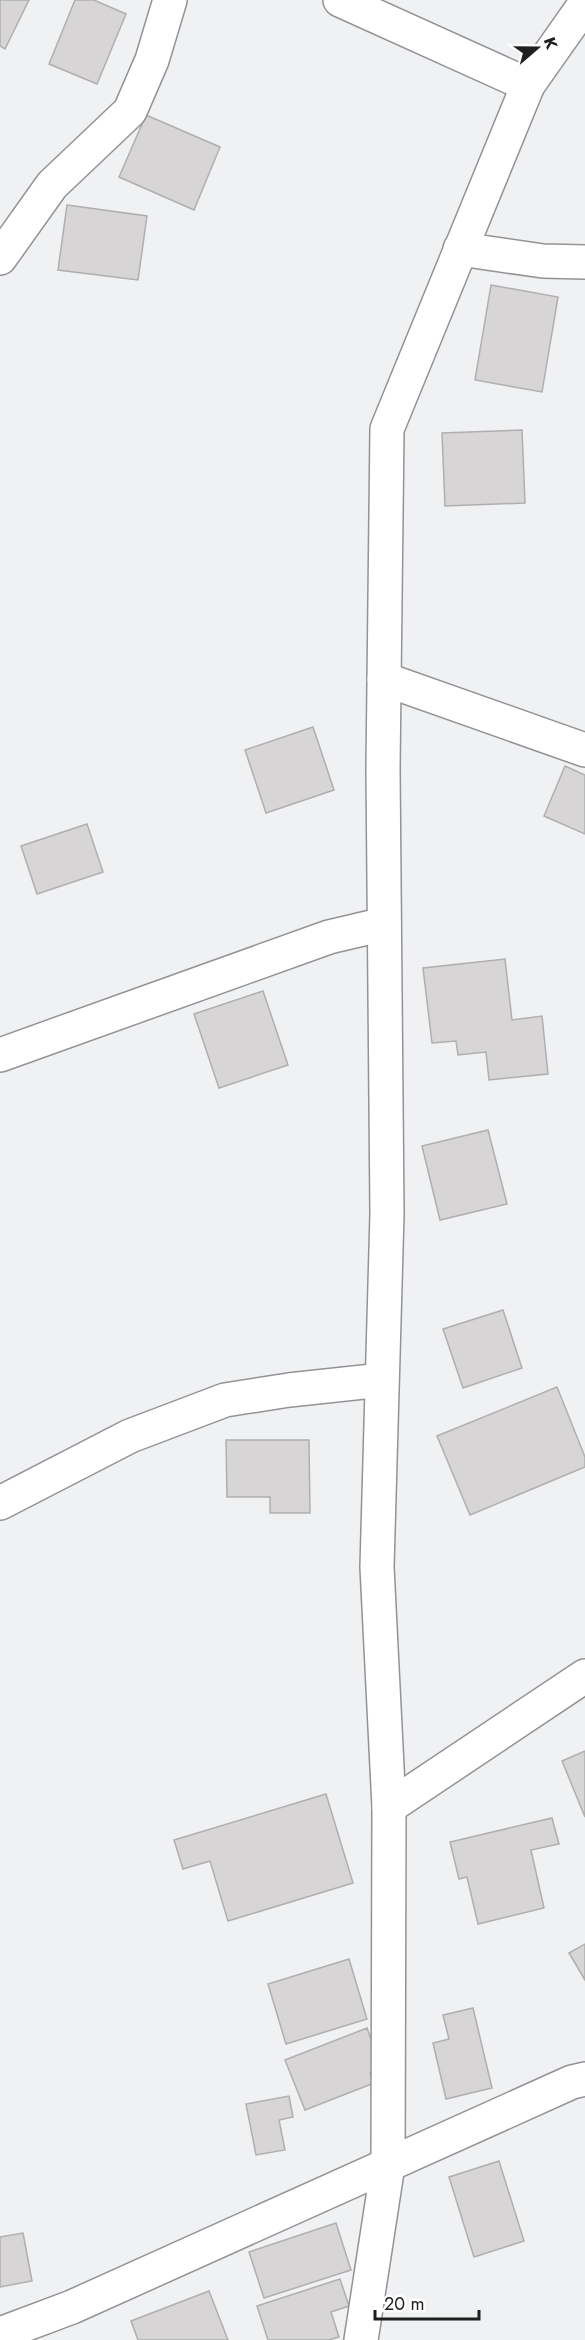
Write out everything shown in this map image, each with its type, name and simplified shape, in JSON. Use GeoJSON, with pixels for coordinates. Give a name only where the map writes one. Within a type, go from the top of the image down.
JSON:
{"type":"FeatureCollection","features":[{"type":"Feature","properties":{"kind":"street"},"geometry":{"type":"LineString","coordinates":[[0,258],[52,185],[130,111],[152,60],[170,0]]}},
{"type":"Feature","properties":{"kind":"street"},"geometry":{"type":"LineString","coordinates":[[340,0],[528,85]]}},
{"type":"Feature","properties":{"kind":"street"},"geometry":{"type":"LineString","coordinates":[[362,2340],[388,2165],[389,1807],[377,1567],[387,1215],[384,679],[387,429],[528,85],[585,4]]}},
{"type":"Feature","properties":{"kind":"street"},"geometry":{"type":"LineString","coordinates":[[460,249],[543,261],[585,262]]}},
{"type":"Feature","properties":{"kind":"street"},"geometry":{"type":"LineString","coordinates":[[384,679],[585,750]]}},
{"type":"Feature","properties":{"kind":"street"},"geometry":{"type":"LineString","coordinates":[[0,1055],[329,937],[384,924]]}},
{"type":"Feature","properties":{"kind":"street"},"geometry":{"type":"LineString","coordinates":[[0,1503],[130,1436],[225,1400],[289,1390],[382,1380]]}},
{"type":"Feature","properties":{"kind":"street"},"geometry":{"type":"LineString","coordinates":[[389,1807],[585,1676]]}},
{"type":"Feature","properties":{"kind":"street"},"geometry":{"type":"LineString","coordinates":[[0,2334],[72,2307],[572,2082],[585,2079]]}},
{"type":"Feature","properties":{"kind":"building"},"geometry":{"type":"Polygon","coordinates":[[[0,0],[29,0],[5,49],[0,46],[0,0]]]}},
{"type":"Feature","properties":{"kind":"building"},"geometry":{"type":"Polygon","coordinates":[[[75,0],[94,0],[126,14],[97,84],[49,64],[75,0]]]}},
{"type":"Feature","properties":{"kind":"building"},"geometry":{"type":"Polygon","coordinates":[[[146,115],[220,147],[194,210],[119,177],[146,115]]]}},
{"type":"Feature","properties":{"kind":"building"},"geometry":{"type":"Polygon","coordinates":[[[67,205],[147,216],[138,280],[58,270],[67,205]]]}},
{"type":"Feature","properties":{"kind":"building"},"geometry":{"type":"Polygon","coordinates":[[[491,285],[558,297],[542,392],[475,380],[491,285]]]}},
{"type":"Feature","properties":{"kind":"building"},"geometry":{"type":"Polygon","coordinates":[[[522,430],[525,503],[445,506],[442,433],[522,430]]]}},
{"type":"Feature","properties":{"kind":"building"},"geometry":{"type":"Polygon","coordinates":[[[313,727],[334,790],[266,813],[245,750],[313,727]]]}},
{"type":"Feature","properties":{"kind":"building"},"geometry":{"type":"Polygon","coordinates":[[[565,766],[585,775],[585,834],[544,816],[565,766]]]}},
{"type":"Feature","properties":{"kind":"building"},"geometry":{"type":"Polygon","coordinates":[[[87,824],[103,872],[37,894],[21,846],[87,824]]]}},
{"type":"Feature","properties":{"kind":"building"},"geometry":{"type":"Polygon","coordinates":[[[505,959],[512,1020],[542,1016],[548,1074],[489,1080],[486,1052],[458,1055],[456,1041],[432,1043],[423,968],[505,959]]]}},
{"type":"Feature","properties":{"kind":"building"},"geometry":{"type":"Polygon","coordinates":[[[263,991],[288,1065],[219,1088],[194,1014],[263,991]]]}},
{"type":"Feature","properties":{"kind":"building"},"geometry":{"type":"Polygon","coordinates":[[[488,1130],[507,1204],[440,1220],[422,1146],[488,1130]]]}},
{"type":"Feature","properties":{"kind":"building"},"geometry":{"type":"Polygon","coordinates":[[[503,1310],[522,1368],[463,1388],[443,1329],[503,1310]]]}},
{"type":"Feature","properties":{"kind":"building"},"geometry":{"type":"Polygon","coordinates":[[[557,1387],[585,1457],[585,1467],[470,1515],[437,1436],[557,1387]]]}},
{"type":"Feature","properties":{"kind":"building"},"geometry":{"type":"Polygon","coordinates":[[[226,1440],[309,1440],[310,1513],[270,1513],[270,1497],[227,1497],[226,1440]]]}},
{"type":"Feature","properties":{"kind":"building"},"geometry":{"type":"Polygon","coordinates":[[[585,1751],[585,1817],[562,1761],[585,1751]]]}},
{"type":"Feature","properties":{"kind":"building"},"geometry":{"type":"Polygon","coordinates":[[[326,1794],[353,1883],[228,1921],[210,1861],[183,1869],[174,1840],[326,1794]]]}},
{"type":"Feature","properties":{"kind":"building"},"geometry":{"type":"Polygon","coordinates":[[[552,1818],[559,1844],[531,1850],[544,1908],[478,1924],[467,1877],[459,1879],[450,1842],[552,1818]]]}},
{"type":"Feature","properties":{"kind":"building"},"geometry":{"type":"Polygon","coordinates":[[[585,1944],[585,1980],[569,1953],[585,1944]]]}},
{"type":"Feature","properties":{"kind":"building"},"geometry":{"type":"Polygon","coordinates":[[[349,1959],[367,2019],[286,2044],[268,1984],[349,1959]]]}},
{"type":"Feature","properties":{"kind":"building"},"geometry":{"type":"Polygon","coordinates":[[[473,2008],[492,2088],[446,2099],[433,2043],[449,2039],[443,2015],[473,2008]]]}},
{"type":"Feature","properties":{"kind":"building"},"geometry":{"type":"Polygon","coordinates":[[[367,2028],[382,2068],[370,2073],[374,2083],[305,2110],[285,2060],[367,2028]]]}},
{"type":"Feature","properties":{"kind":"building"},"geometry":{"type":"Polygon","coordinates":[[[289,2096],[293,2117],[279,2120],[285,2150],[256,2155],[246,2104],[289,2096]]]}},
{"type":"Feature","properties":{"kind":"building"},"geometry":{"type":"Polygon","coordinates":[[[499,2161],[524,2241],[474,2257],[449,2177],[499,2161]]]}},
{"type":"Feature","properties":{"kind":"building"},"geometry":{"type":"Polygon","coordinates":[[[336,2223],[351,2270],[264,2298],[249,2252],[336,2223]]]}},
{"type":"Feature","properties":{"kind":"building"},"geometry":{"type":"Polygon","coordinates":[[[23,2233],[32,2281],[0,2287],[0,2237],[23,2233]]]}},
{"type":"Feature","properties":{"kind":"building"},"geometry":{"type":"Polygon","coordinates":[[[340,2279],[349,2306],[331,2312],[339,2337],[329,2340],[268,2340],[257,2306],[340,2279]]]}},
{"type":"Feature","properties":{"kind":"building"},"geometry":{"type":"Polygon","coordinates":[[[209,2291],[228,2340],[138,2340],[131,2321],[209,2291]]]}}]}
